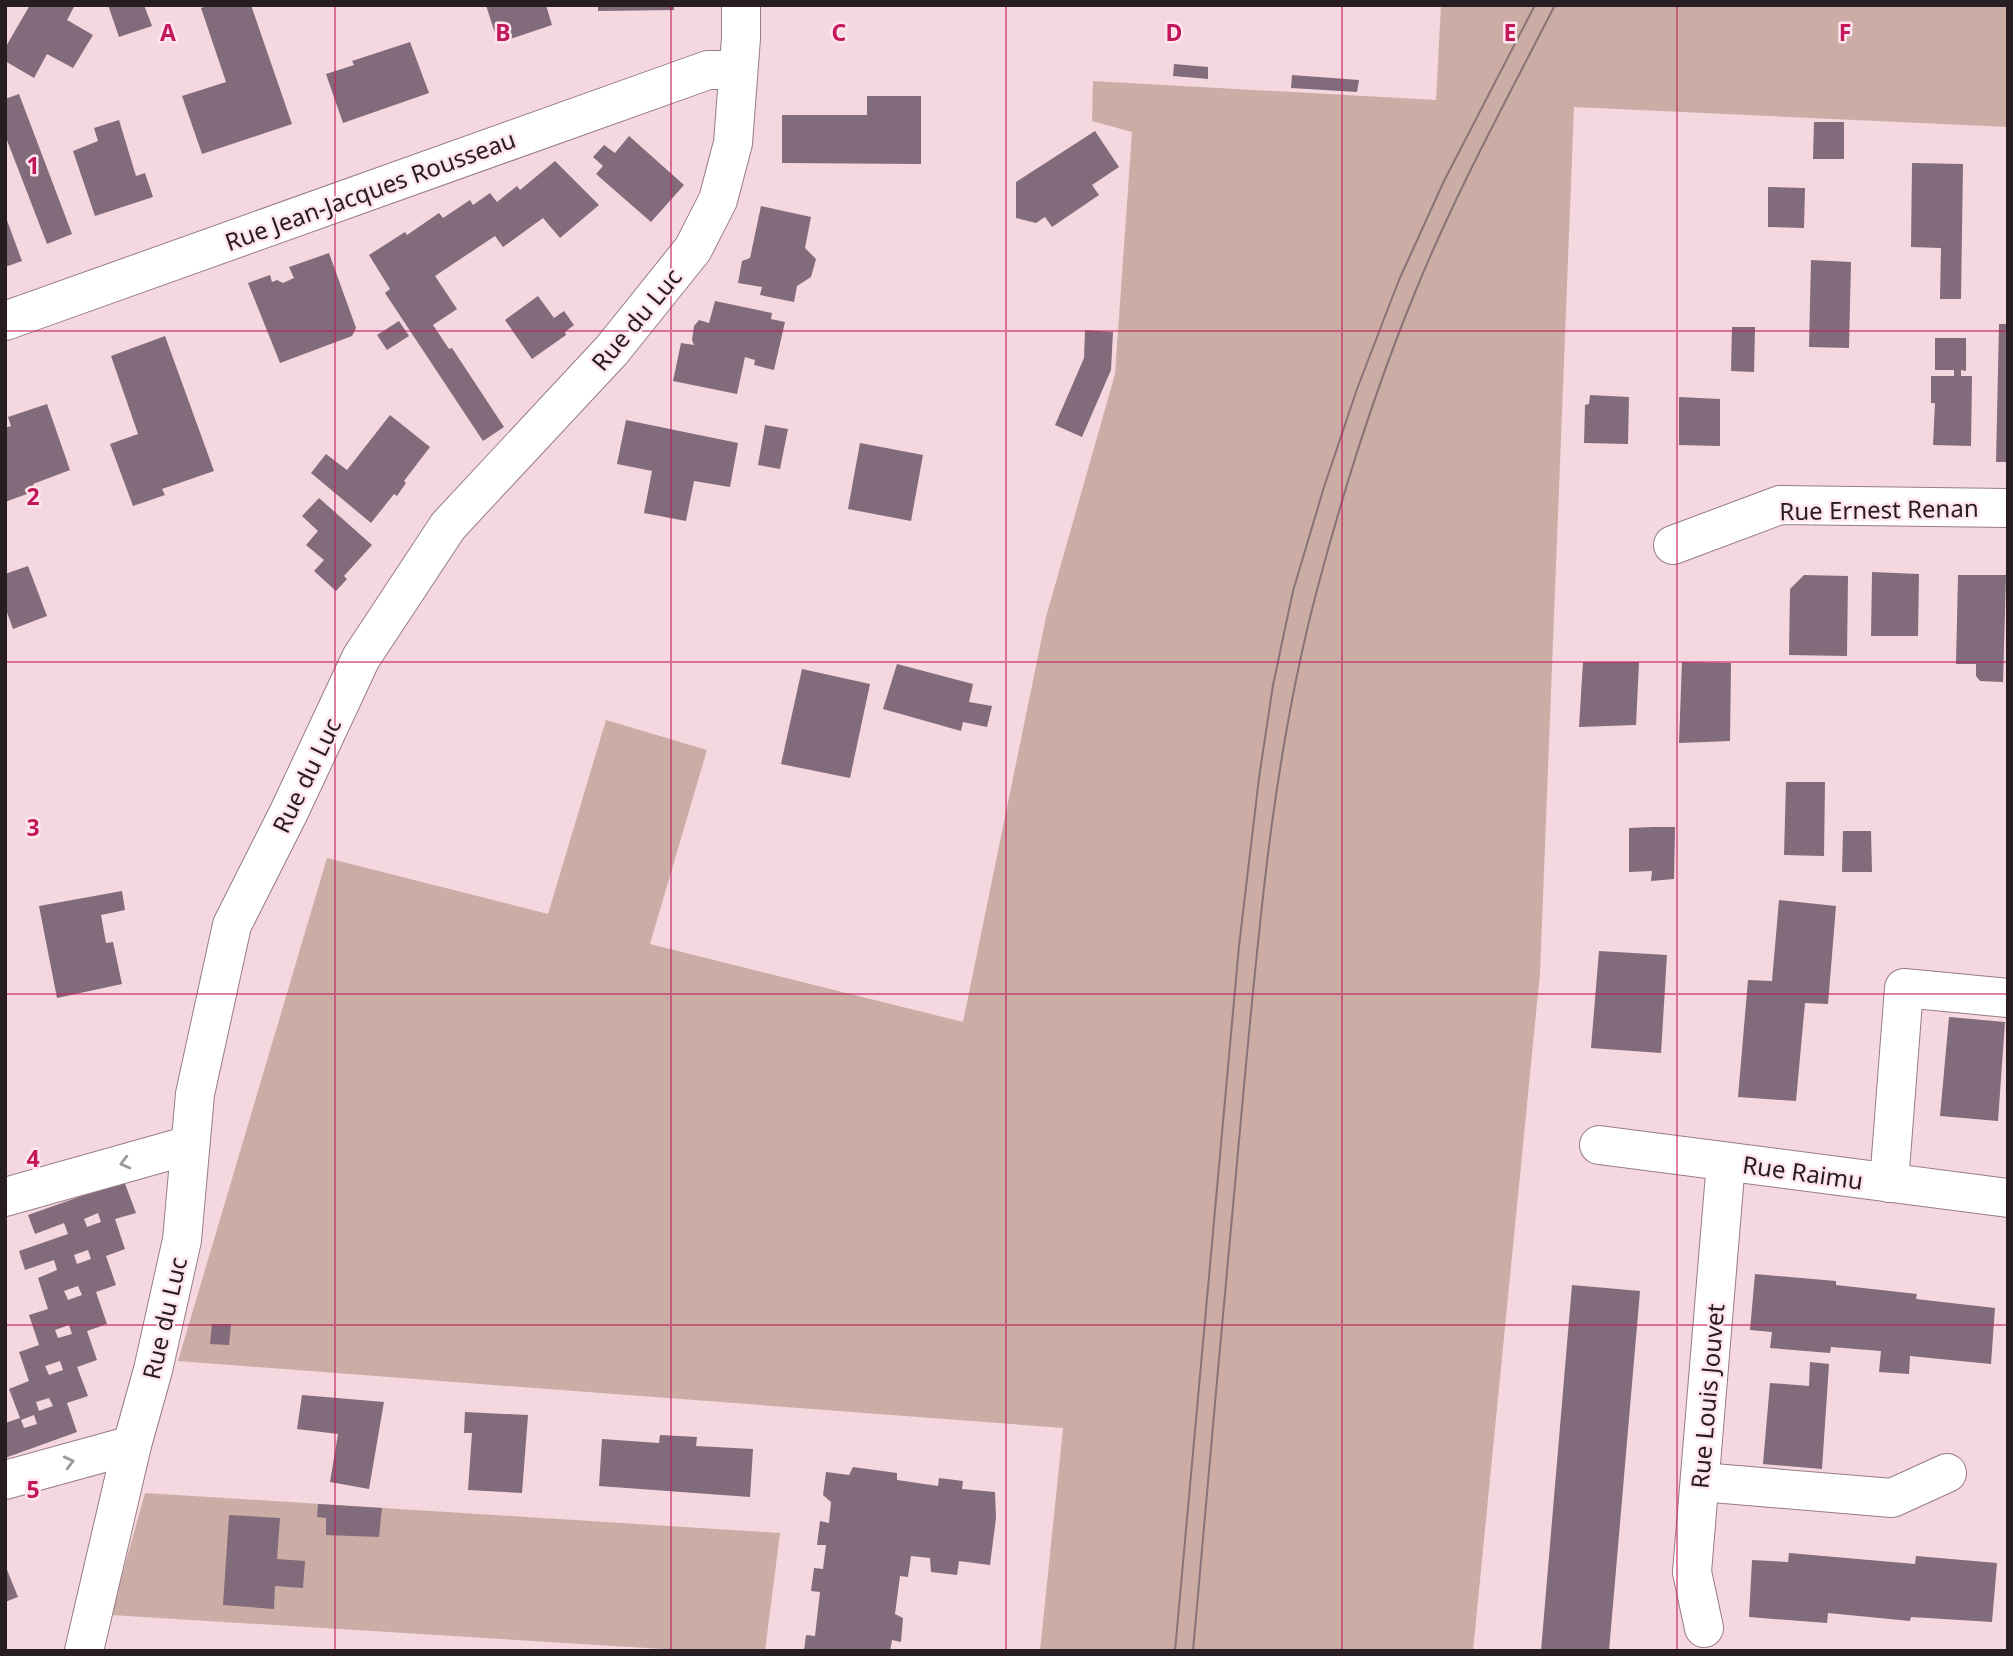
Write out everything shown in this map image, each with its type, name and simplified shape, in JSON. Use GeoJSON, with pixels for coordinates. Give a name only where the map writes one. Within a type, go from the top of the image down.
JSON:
{"type":"FeatureCollection","features":[{"type":"Feature","properties":{"kind":"street","name":"Rue du Luc"},"geometry":{"type":"LineString","coordinates":[[84,1651],[182,1240],[195,1094],[232,925],[289,812],[361,658],[447,526],[612,350],[694,249],[718,200],[733,143],[741,38],[740,5]]}},
{"type":"Feature","properties":{"kind":"street","name":"Rue Jean-Jacques Rousseau"},"geometry":{"type":"LineString","coordinates":[[5,321],[708,70],[737,70]]}},
{"type":"Feature","properties":{"kind":"street","name":"Rue Ernest Renan"},"geometry":{"type":"LineString","coordinates":[[1673,545],[1780,505],[2008,508]]}},
{"type":"Feature","properties":{"kind":"street"},"geometry":{"type":"LineString","coordinates":[[1889,1183],[1904,988],[2008,998]]}},
{"type":"Feature","properties":{"kind":"street"},"geometry":{"type":"LineString","coordinates":[[5,1197],[190,1145]]}},
{"type":"Feature","properties":{"kind":"street","name":"Rue Raimu"},"geometry":{"type":"LineString","coordinates":[[1599,1145],[2008,1198]]}},
{"type":"Feature","properties":{"kind":"street","name":"Rue Louis Jouvet"},"geometry":{"type":"LineString","coordinates":[[1704,1628],[1692,1572],[1726,1162]]}},
{"type":"Feature","properties":{"kind":"street"},"geometry":{"type":"LineString","coordinates":[[5,1480],[132,1445]]}},
{"type":"Feature","properties":{"kind":"street"},"geometry":{"type":"LineString","coordinates":[[1701,1482],[1892,1497],[1947,1473]]}},
{"type":"Feature","properties":{"kind":"shaded area"},"geometry":{"type":"Polygon","coordinates":[[[1441,5],[2008,5],[2008,127],[1574,107],[1540,973],[1473,1651],[1040,1651],[1063,1428],[178,1361],[327,858],[548,914],[606,720],[707,750],[650,944],[963,1022],[1046,617],[1115,374],[1132,132],[1092,121],[1093,81],[1436,100],[1441,5]]]}},
{"type":"Feature","properties":{"kind":"shaded area"},"geometry":{"type":"Polygon","coordinates":[[[145,1493],[780,1533],[765,1651],[696,1651],[111,1615],[145,1493]]]}},
{"type":"Feature","properties":{"kind":"building"},"geometry":{"type":"Polygon","coordinates":[[[30,5],[75,5],[67,20],[93,35],[73,68],[47,54],[34,78],[5,61],[5,48],[30,5]]]}},
{"type":"Feature","properties":{"kind":"building"},"geometry":{"type":"Polygon","coordinates":[[[108,5],[144,5],[152,26],[119,37],[108,5]]]}},
{"type":"Feature","properties":{"kind":"building"},"geometry":{"type":"Polygon","coordinates":[[[210,5],[251,5],[292,124],[202,154],[182,96],[226,82],[201,8],[210,5]]]}},
{"type":"Feature","properties":{"kind":"building"},"geometry":{"type":"Polygon","coordinates":[[[486,5],[546,5],[552,25],[498,43],[486,5]]]}},
{"type":"Feature","properties":{"kind":"building"},"geometry":{"type":"Polygon","coordinates":[[[598,5],[674,5],[674,10],[598,11],[598,5]]]}},
{"type":"Feature","properties":{"kind":"building"},"geometry":{"type":"Polygon","coordinates":[[[410,42],[429,93],[343,123],[326,74],[354,65],[352,61],[410,42]]]}},
{"type":"Feature","properties":{"kind":"building"},"geometry":{"type":"Polygon","coordinates":[[[1174,64],[1208,67],[1208,79],[1173,76],[1174,64]]]}},
{"type":"Feature","properties":{"kind":"building"},"geometry":{"type":"Polygon","coordinates":[[[1292,75],[1359,80],[1357,92],[1291,88],[1292,75]]]}},
{"type":"Feature","properties":{"kind":"building"},"geometry":{"type":"Polygon","coordinates":[[[19,94],[72,234],[47,244],[5,135],[5,99],[19,94]]]}},
{"type":"Feature","properties":{"kind":"building"},"geometry":{"type":"Polygon","coordinates":[[[867,96],[921,96],[921,164],[782,163],[782,115],[867,115],[867,96]]]}},
{"type":"Feature","properties":{"kind":"building"},"geometry":{"type":"Polygon","coordinates":[[[119,120],[136,176],[145,173],[153,197],[95,216],[73,151],[98,141],[94,128],[119,120]]]}},
{"type":"Feature","properties":{"kind":"building"},"geometry":{"type":"Polygon","coordinates":[[[1814,122],[1844,122],[1844,159],[1813,159],[1814,122]]]}},
{"type":"Feature","properties":{"kind":"building"},"geometry":{"type":"Polygon","coordinates":[[[1095,131],[1119,167],[1092,185],[1099,195],[1052,227],[1045,217],[1036,223],[1016,218],[1016,182],[1095,131]]]}},
{"type":"Feature","properties":{"kind":"building"},"geometry":{"type":"Polygon","coordinates":[[[629,136],[684,185],[651,222],[596,174],[603,166],[593,157],[604,145],[615,153],[629,136]]]}},
{"type":"Feature","properties":{"kind":"building"},"geometry":{"type":"Polygon","coordinates":[[[555,161],[599,205],[560,238],[543,218],[503,247],[495,236],[435,276],[457,309],[433,325],[449,349],[452,348],[504,427],[483,441],[385,293],[390,289],[369,255],[405,232],[407,235],[439,213],[443,218],[470,200],[473,205],[490,193],[497,202],[517,186],[520,190],[555,161]]]}},
{"type":"Feature","properties":{"kind":"building"},"geometry":{"type":"Polygon","coordinates":[[[1912,163],[1963,164],[1961,299],[1940,299],[1941,248],[1911,247],[1912,163]]]}},
{"type":"Feature","properties":{"kind":"building"},"geometry":{"type":"Polygon","coordinates":[[[1768,187],[1805,188],[1804,228],[1768,227],[1768,187]]]}},
{"type":"Feature","properties":{"kind":"building"},"geometry":{"type":"Polygon","coordinates":[[[761,206],[811,217],[805,248],[816,259],[811,277],[797,286],[794,302],[760,295],[762,287],[738,283],[742,261],[750,258],[761,206]]]}},
{"type":"Feature","properties":{"kind":"building"},"geometry":{"type":"Polygon","coordinates":[[[5,215],[22,261],[5,267],[5,215]]]}},
{"type":"Feature","properties":{"kind":"building"},"geometry":{"type":"Polygon","coordinates":[[[329,253],[356,328],[352,336],[280,363],[248,283],[270,275],[272,282],[277,280],[283,283],[294,278],[289,267],[329,253]]]}},
{"type":"Feature","properties":{"kind":"building"},"geometry":{"type":"Polygon","coordinates":[[[1811,260],[1851,262],[1849,348],[1809,347],[1811,260]]]}},
{"type":"Feature","properties":{"kind":"building"},"geometry":{"type":"Polygon","coordinates":[[[538,296],[554,318],[564,311],[574,325],[565,332],[566,335],[532,359],[505,320],[538,296]]]}},
{"type":"Feature","properties":{"kind":"building"},"geometry":{"type":"Polygon","coordinates":[[[715,301],[772,313],[771,319],[785,322],[774,370],[754,365],[755,360],[745,357],[737,394],[673,381],[681,343],[694,345],[694,326],[699,320],[709,323],[715,301]]]}},
{"type":"Feature","properties":{"kind":"building"},"geometry":{"type":"Polygon","coordinates":[[[399,321],[409,336],[387,350],[377,335],[399,321]]]}},
{"type":"Feature","properties":{"kind":"building"},"geometry":{"type":"Polygon","coordinates":[[[1999,324],[2008,324],[2008,462],[1996,462],[1999,324]]]}},
{"type":"Feature","properties":{"kind":"building"},"geometry":{"type":"Polygon","coordinates":[[[1732,327],[1755,327],[1754,372],[1731,371],[1732,327]]]}},
{"type":"Feature","properties":{"kind":"building"},"geometry":{"type":"Polygon","coordinates":[[[1085,330],[1113,332],[1111,370],[1082,437],[1055,425],[1084,358],[1085,330]]]}},
{"type":"Feature","properties":{"kind":"building"},"geometry":{"type":"Polygon","coordinates":[[[165,336],[214,471],[162,489],[165,495],[133,506],[110,444],[138,434],[111,356],[165,336]]]}},
{"type":"Feature","properties":{"kind":"building"},"geometry":{"type":"Polygon","coordinates":[[[1935,338],[1966,338],[1966,371],[1961,370],[1961,376],[1972,376],[1971,446],[1933,445],[1935,403],[1931,403],[1931,376],[1954,376],[1954,370],[1935,370],[1935,338]]]}},
{"type":"Feature","properties":{"kind":"building"},"geometry":{"type":"Polygon","coordinates":[[[1590,395],[1629,397],[1628,444],[1584,443],[1585,405],[1589,404],[1590,395]]]}},
{"type":"Feature","properties":{"kind":"building"},"geometry":{"type":"Polygon","coordinates":[[[1679,397],[1720,399],[1720,446],[1679,445],[1679,397]]]}},
{"type":"Feature","properties":{"kind":"building"},"geometry":{"type":"Polygon","coordinates":[[[47,404],[70,470],[33,484],[35,491],[5,502],[5,428],[11,426],[8,417],[47,404]]]}},
{"type":"Feature","properties":{"kind":"building"},"geometry":{"type":"Polygon","coordinates":[[[390,415],[430,447],[404,481],[406,483],[397,496],[394,494],[371,523],[311,473],[326,454],[347,470],[390,415]]]}},
{"type":"Feature","properties":{"kind":"building"},"geometry":{"type":"Polygon","coordinates":[[[626,420],[738,443],[730,487],[694,481],[686,521],[644,513],[652,471],[617,464],[626,420]]]}},
{"type":"Feature","properties":{"kind":"building"},"geometry":{"type":"Polygon","coordinates":[[[765,425],[788,429],[780,469],[758,465],[765,425]]]}},
{"type":"Feature","properties":{"kind":"building"},"geometry":{"type":"Polygon","coordinates":[[[860,443],[923,455],[911,521],[848,509],[860,443]]]}},
{"type":"Feature","properties":{"kind":"building"},"geometry":{"type":"Polygon","coordinates":[[[319,498],[372,545],[344,576],[347,579],[336,591],[314,571],[324,560],[306,545],[318,531],[302,516],[319,498]]]}},
{"type":"Feature","properties":{"kind":"building"},"geometry":{"type":"Polygon","coordinates":[[[28,566],[47,616],[13,629],[5,607],[5,574],[28,566]]]}},
{"type":"Feature","properties":{"kind":"building"},"geometry":{"type":"Polygon","coordinates":[[[1872,572],[1919,574],[1918,636],[1871,636],[1872,572]]]}},
{"type":"Feature","properties":{"kind":"building"},"geometry":{"type":"Polygon","coordinates":[[[1804,575],[1848,576],[1847,656],[1789,655],[1790,589],[1804,575]]]}},
{"type":"Feature","properties":{"kind":"building"},"geometry":{"type":"Polygon","coordinates":[[[1958,575],[2006,575],[2003,682],[1980,681],[1976,676],[1976,664],[1956,664],[1958,575]]]}},
{"type":"Feature","properties":{"kind":"building"},"geometry":{"type":"Polygon","coordinates":[[[1583,662],[1639,662],[1636,725],[1579,727],[1583,662]]]}},
{"type":"Feature","properties":{"kind":"building"},"geometry":{"type":"Polygon","coordinates":[[[1682,662],[1731,663],[1730,741],[1679,743],[1682,662]]]}},
{"type":"Feature","properties":{"kind":"building"},"geometry":{"type":"Polygon","coordinates":[[[897,664],[973,684],[969,702],[992,706],[987,727],[963,722],[961,731],[883,709],[897,664]]]}},
{"type":"Feature","properties":{"kind":"building"},"geometry":{"type":"Polygon","coordinates":[[[802,669],[870,684],[850,778],[781,764],[802,669]]]}},
{"type":"Feature","properties":{"kind":"building"},"geometry":{"type":"Polygon","coordinates":[[[1786,782],[1825,782],[1824,856],[1784,855],[1786,782]]]}},
{"type":"Feature","properties":{"kind":"building"},"geometry":{"type":"Polygon","coordinates":[[[1675,827],[1674,879],[1651,881],[1652,871],[1629,872],[1629,828],[1675,827]]]}},
{"type":"Feature","properties":{"kind":"building"},"geometry":{"type":"Polygon","coordinates":[[[1843,831],[1871,831],[1872,872],[1842,872],[1843,831]]]}},
{"type":"Feature","properties":{"kind":"building"},"geometry":{"type":"Polygon","coordinates":[[[122,891],[125,910],[101,915],[106,943],[113,942],[122,984],[57,998],[39,906],[122,891]]]}},
{"type":"Feature","properties":{"kind":"building"},"geometry":{"type":"Polygon","coordinates":[[[1779,900],[1836,906],[1828,1004],[1805,1003],[1796,1101],[1738,1097],[1748,980],[1772,981],[1779,900]]]}},
{"type":"Feature","properties":{"kind":"building"},"geometry":{"type":"Polygon","coordinates":[[[1599,951],[1667,955],[1661,1053],[1591,1048],[1599,951]]]}},
{"type":"Feature","properties":{"kind":"building"},"geometry":{"type":"Polygon","coordinates":[[[1949,1017],[2005,1022],[1998,1121],[1940,1116],[1949,1017]]]}},
{"type":"Feature","properties":{"kind":"building"},"geometry":{"type":"Polygon","coordinates":[[[124,1181],[136,1213],[115,1219],[125,1249],[106,1256],[116,1285],[96,1292],[107,1324],[87,1331],[97,1360],[77,1367],[88,1396],[67,1403],[77,1432],[5,1458],[5,1423],[20,1418],[9,1389],[29,1381],[19,1352],[39,1345],[29,1315],[48,1309],[38,1278],[57,1270],[54,1260],[25,1270],[19,1251],[68,1234],[64,1223],[35,1234],[28,1215],[124,1181]],[[98,1213],[84,1219],[87,1227],[101,1222],[98,1213]],[[88,1250],[74,1255],[77,1264],[91,1259],[88,1250]],[[78,1286],[64,1291],[68,1300],[82,1295],[78,1286]],[[69,1325],[55,1330],[58,1338],[72,1334],[69,1325]],[[60,1361],[45,1366],[49,1375],[63,1370],[60,1361]],[[49,1398],[36,1402],[39,1411],[53,1406],[49,1398]],[[34,1415],[21,1420],[24,1428],[37,1424],[34,1415]]]}},
{"type":"Feature","properties":{"kind":"building"},"geometry":{"type":"Polygon","coordinates":[[[1755,1274],[1836,1281],[1836,1285],[1917,1294],[1916,1299],[1995,1308],[1991,1364],[1910,1356],[1909,1374],[1879,1372],[1881,1351],[1831,1347],[1830,1353],[1770,1348],[1772,1332],[1750,1330],[1755,1274]]]}},
{"type":"Feature","properties":{"kind":"building"},"geometry":{"type":"Polygon","coordinates":[[[1572,1285],[1640,1291],[1609,1651],[1541,1651],[1572,1285]]]}},
{"type":"Feature","properties":{"kind":"building"},"geometry":{"type":"Polygon","coordinates":[[[212,1324],[231,1324],[229,1345],[210,1344],[212,1324]]]}},
{"type":"Feature","properties":{"kind":"building"},"geometry":{"type":"Polygon","coordinates":[[[1810,1362],[1829,1364],[1822,1469],[1763,1464],[1770,1383],[1809,1386],[1810,1362]]]}},
{"type":"Feature","properties":{"kind":"building"},"geometry":{"type":"Polygon","coordinates":[[[302,1395],[384,1402],[369,1489],[330,1482],[338,1434],[297,1429],[302,1395]]]}},
{"type":"Feature","properties":{"kind":"building"},"geometry":{"type":"Polygon","coordinates":[[[465,1412],[528,1415],[522,1493],[468,1490],[472,1433],[464,1433],[465,1412]]]}},
{"type":"Feature","properties":{"kind":"building"},"geometry":{"type":"Polygon","coordinates":[[[660,1435],[697,1437],[696,1446],[753,1449],[750,1497],[599,1486],[602,1439],[659,1443],[660,1435]]]}},
{"type":"Feature","properties":{"kind":"building"},"geometry":{"type":"Polygon","coordinates":[[[853,1467],[897,1473],[897,1480],[938,1486],[939,1478],[963,1481],[962,1489],[995,1492],[996,1518],[990,1565],[959,1561],[957,1575],[931,1572],[930,1558],[911,1556],[908,1577],[900,1576],[895,1614],[903,1618],[901,1642],[892,1640],[890,1651],[804,1651],[806,1635],[815,1636],[820,1592],[811,1591],[814,1568],[823,1569],[826,1545],[817,1545],[820,1521],[829,1523],[831,1502],[823,1495],[826,1472],[849,1475],[853,1467]]]}},
{"type":"Feature","properties":{"kind":"building"},"geometry":{"type":"Polygon","coordinates":[[[318,1504],[382,1508],[379,1537],[326,1535],[326,1518],[317,1517],[318,1504]]]}},
{"type":"Feature","properties":{"kind":"building"},"geometry":{"type":"Polygon","coordinates":[[[229,1515],[280,1518],[277,1559],[305,1561],[303,1588],[275,1586],[274,1609],[223,1605],[229,1515]]]}},
{"type":"Feature","properties":{"kind":"building"},"geometry":{"type":"Polygon","coordinates":[[[1789,1553],[1915,1564],[1916,1556],[1997,1563],[1992,1622],[1911,1617],[1910,1621],[1828,1613],[1827,1623],[1749,1617],[1752,1560],[1788,1562],[1789,1553]]]}},
{"type":"Feature","properties":{"kind":"building"},"geometry":{"type":"Polygon","coordinates":[[[5,1565],[18,1597],[5,1602],[5,1565]]]}},
{"type":"Feature","properties":{"kind":"tram line"},"geometry":{"type":"LineString","coordinates":[[1175,1651],[1239,946],[1273,685],[1293,591],[1357,389],[1399,280],[1444,181],[1535,5]]}},
{"type":"Feature","properties":{"kind":"tram line"},"geometry":{"type":"LineString","coordinates":[[1193,1651],[1262,906],[1278,779],[1302,652],[1338,514],[1401,327],[1431,253],[1555,5]]}}]}
